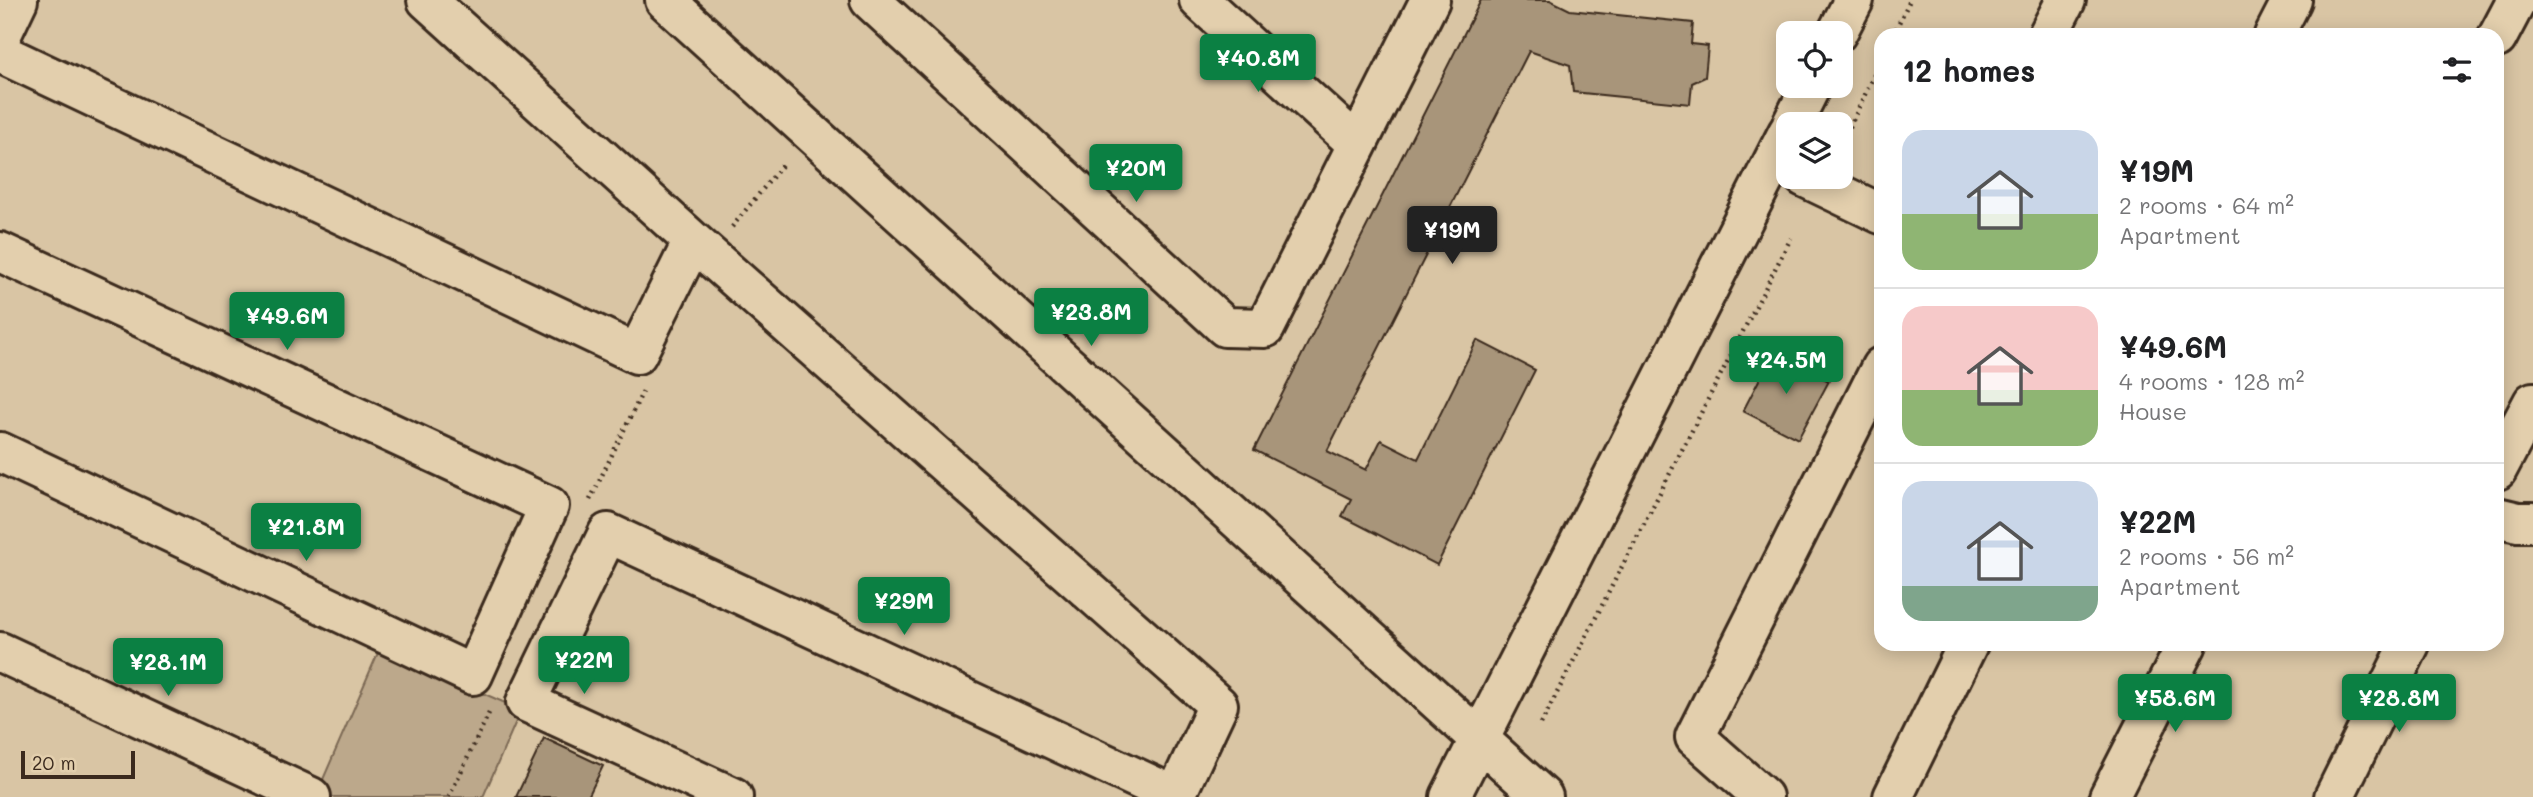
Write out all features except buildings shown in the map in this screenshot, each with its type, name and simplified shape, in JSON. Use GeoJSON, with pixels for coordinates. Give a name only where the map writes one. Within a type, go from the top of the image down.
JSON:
{"type":"FeatureCollection","features":[{"type":"Feature","properties":{"kind":"street"},"geometry":{"type":"LineString","coordinates":[[0,38],[18,0]]}},
{"type":"Feature","properties":{"kind":"street"},"geometry":{"type":"LineString","coordinates":[[427,0],[701,248],[1218,705],[1175,796],[608,533],[526,702],[733,797]]}},
{"type":"Feature","properties":{"kind":"street"},"geometry":{"type":"LineString","coordinates":[[665,0],[1543,797]]}},
{"type":"Feature","properties":{"kind":"street"},"geometry":{"type":"LineString","coordinates":[[870,0],[1225,327],[1265,328],[1430,0]]}},
{"type":"Feature","properties":{"kind":"street"},"geometry":{"type":"LineString","coordinates":[[1199,0],[1357,144]]}},
{"type":"Feature","properties":{"kind":"street"},"geometry":{"type":"LineString","coordinates":[[1843,21],[1854,0]]}},
{"type":"Feature","properties":{"kind":"street"},"geometry":{"type":"LineString","coordinates":[[2052,28],[2066,0]]}},
{"type":"Feature","properties":{"kind":"street"},"geometry":{"type":"LineString","coordinates":[[2278,28],[2292,0]]}},
{"type":"Feature","properties":{"kind":"street"},"geometry":{"type":"LineString","coordinates":[[2502,28],[2517,0]]}},
{"type":"Feature","properties":{"kind":"street"},"geometry":{"type":"LineString","coordinates":[[0,53],[637,354],[701,248]]}},
{"type":"Feature","properties":{"kind":"street"},"geometry":{"type":"LineString","coordinates":[[1450,797],[1478,738],[1776,184]]}},
{"type":"Feature","properties":{"kind":"street"},"geometry":{"type":"LineString","coordinates":[[1838,189],[1874,210]]}},
{"type":"Feature","properties":{"kind":"street"},"geometry":{"type":"LineString","coordinates":[[0,252],[549,506],[473,675],[0,452]]}},
{"type":"Feature","properties":{"kind":"street"},"geometry":{"type":"LineString","coordinates":[[1763,797],[1695,737],[1874,381]]}},
{"type":"Feature","properties":{"kind":"street"},"geometry":{"type":"LineString","coordinates":[[2504,457],[2533,402]]}},
{"type":"Feature","properties":{"kind":"street"},"geometry":{"type":"LineString","coordinates":[[2504,519],[2533,522]]}},
{"type":"Feature","properties":{"kind":"street"},"geometry":{"type":"LineString","coordinates":[[1893,797],[1965,651]]}},
{"type":"Feature","properties":{"kind":"street"},"geometry":{"type":"LineString","coordinates":[[2109,797],[2183,651]]}},
{"type":"Feature","properties":{"kind":"street"},"geometry":{"type":"LineString","coordinates":[[2334,797],[2407,651]]}},
{"type":"Feature","properties":{"kind":"street"},"geometry":{"type":"LineString","coordinates":[[0,652],[311,797]]}},
{"type":"Feature","properties":{"kind":"path"},"geometry":{"type":"LineString","coordinates":[[1896,28],[1910,0]]}},
{"type":"Feature","properties":{"kind":"path"},"geometry":{"type":"LineString","coordinates":[[1853,120],[1874,76]]}},
{"type":"Feature","properties":{"kind":"path"},"geometry":{"type":"LineString","coordinates":[[701,248],[784,163]]}},
{"type":"Feature","properties":{"kind":"path"},"geometry":{"type":"LineString","coordinates":[[1541,724],[1791,238]]}},
{"type":"Feature","properties":{"kind":"path"},"geometry":{"type":"LineString","coordinates":[[586,508],[645,387]]}},
{"type":"Feature","properties":{"kind":"path"},"geometry":{"type":"LineString","coordinates":[[449,797],[494,702]]}},
{"type":"Feature","properties":{"kind":"shaded area"},"geometry":{"type":"Polygon","coordinates":[[[380,648],[521,710],[483,797],[332,797],[318,791],[380,648]]]}}]}
